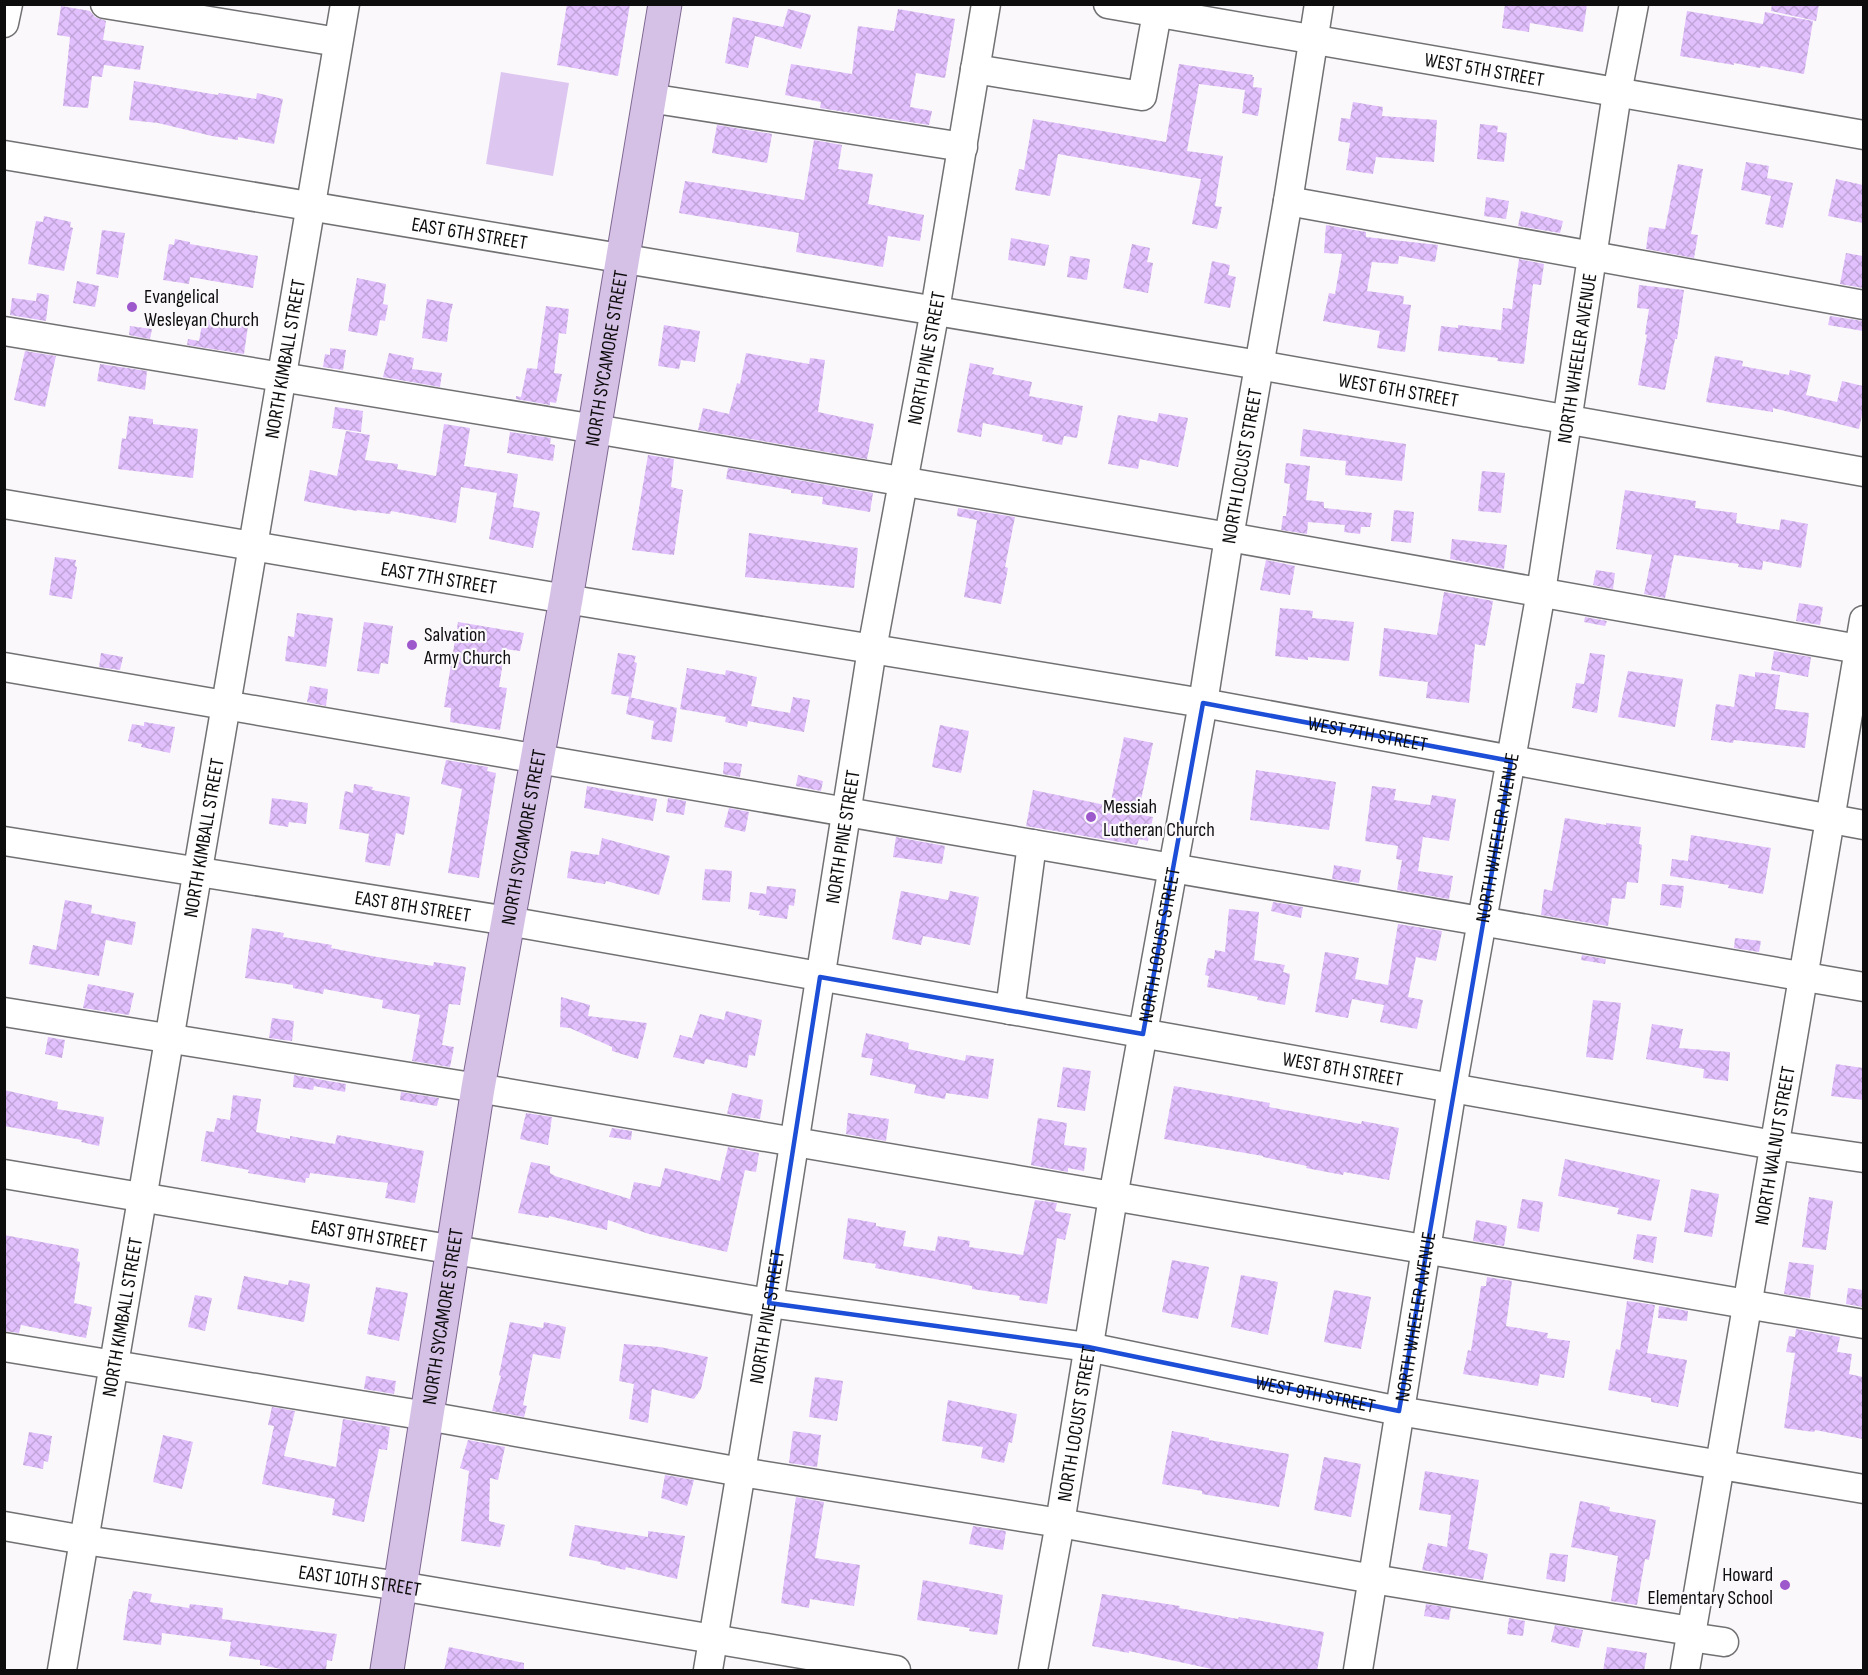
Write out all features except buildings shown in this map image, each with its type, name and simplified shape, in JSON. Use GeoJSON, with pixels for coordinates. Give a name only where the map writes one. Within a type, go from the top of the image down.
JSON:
{"type":"FeatureCollection","features":[{"type":"Feature","properties":{"kind":"main road","name":"NORTH SYCAMORE STREET"},"geometry":{"type":"LineString","coordinates":[[387,1671],[478,1088],[566,599],[665,4]]}},
{"type":"Feature","properties":{"kind":"street"},"geometry":{"type":"LineString","coordinates":[[4,23],[8,4]]}},
{"type":"Feature","properties":{"kind":"street"},"geometry":{"type":"LineString","coordinates":[[105,4],[338,42]]}},
{"type":"Feature","properties":{"kind":"street","name":"NORTH KIMBALL STREET"},"geometry":{"type":"LineString","coordinates":[[62,1671],[345,4]]}},
{"type":"Feature","properties":{"kind":"street","name":"NORTH PINE STREET"},"geometry":{"type":"LineString","coordinates":[[708,1671],[769,1303],[872,650],[963,147],[986,4]]}},
{"type":"Feature","properties":{"kind":"street","name":"WEST 5TH STREET"},"geometry":{"type":"LineString","coordinates":[[1108,4],[1863,135]]}},
{"type":"Feature","properties":{"kind":"street","name":"NORTH LOCUST STREET"},"geometry":{"type":"LineString","coordinates":[[1033,1671],[1060,1522],[1113,1197],[1203,704],[1319,4]]}},
{"type":"Feature","properties":{"kind":"street","name":"NORTH WHEELER AVENUE"},"geometry":{"type":"LineString","coordinates":[[1358,1671],[1452,1088],[1541,592],[1617,93],[1634,4]]}},
{"type":"Feature","properties":{"kind":"street"},"geometry":{"type":"LineString","coordinates":[[975,69],[1142,96],[1157,13]]}},
{"type":"Feature","properties":{"kind":"street"},"geometry":{"type":"LineString","coordinates":[[649,98],[963,147]]}},
{"type":"Feature","properties":{"kind":"street","name":"EAST 6TH STREET"},"geometry":{"type":"LineString","coordinates":[[4,155],[934,310]]}},
{"type":"Feature","properties":{"kind":"street"},"geometry":{"type":"LineString","coordinates":[[1288,201],[1863,305]]}},
{"type":"Feature","properties":{"kind":"street","name":"WEST 6TH STREET"},"geometry":{"type":"LineString","coordinates":[[934,310],[1863,472]]}},
{"type":"Feature","properties":{"kind":"street"},"geometry":{"type":"LineString","coordinates":[[4,331],[903,481],[1861,649]]}},
{"type":"Feature","properties":{"kind":"street","name":"EAST 7TH STREET"},"geometry":{"type":"LineString","coordinates":[[4,504],[872,650]]}},
{"type":"Feature","properties":{"kind":"street","name":"NORTH WALNUT STREET"},"geometry":{"type":"LineString","coordinates":[[1685,1671],[1861,649],[1863,620]]}},
{"type":"Feature","properties":{"kind":"street","name":"WEST 7TH STREET"},"geometry":{"type":"LineString","coordinates":[[872,650],[1203,704],[1863,825]]}},
{"type":"Feature","properties":{"kind":"street"},"geometry":{"type":"LineString","coordinates":[[4,667],[1863,987]]}},
{"type":"Feature","properties":{"kind":"street","name":"EAST 8TH STREET"},"geometry":{"type":"LineString","coordinates":[[4,841],[508,921],[820,976]]}},
{"type":"Feature","properties":{"kind":"street"},"geometry":{"type":"LineString","coordinates":[[1010,1010],[1032,844]]}},
{"type":"Feature","properties":{"kind":"street","name":"WEST 8TH STREET"},"geometry":{"type":"LineString","coordinates":[[820,976],[1774,1145],[1863,1158]]}},
{"type":"Feature","properties":{"kind":"street"},"geometry":{"type":"LineString","coordinates":[[4,1012],[478,1088],[1863,1324]]}},
{"type":"Feature","properties":{"kind":"street","name":"EAST 9TH STREET"},"geometry":{"type":"LineString","coordinates":[[4,1174],[769,1303]]}},
{"type":"Feature","properties":{"kind":"street","name":"WEST 9TH STREET"},"geometry":{"type":"LineString","coordinates":[[769,1303],[1088,1347],[1400,1411],[1863,1490]]}},
{"type":"Feature","properties":{"kind":"street"},"geometry":{"type":"LineString","coordinates":[[4,1347],[427,1416],[741,1472],[1060,1522],[1691,1634],[1724,1642]]}},
{"type":"Feature","properties":{"kind":"street","name":"EAST 10TH STREET"},"geometry":{"type":"LineString","coordinates":[[4,1526],[84,1540],[400,1586],[896,1671]]}},
{"type":"Feature","properties":{"kind":"highlighted area"},"geometry":{"type":"Polygon","coordinates":[[[1203,703],[1511,761],[1399,1411],[1088,1347],[769,1303],[820,977],[1143,1034],[1203,703]]]}},
{"type":"Feature","properties":{"kind":"shaded area"},"geometry":{"type":"Polygon","coordinates":[[[501,72],[569,83],[553,176],[486,164],[501,72]]]}},
{"type":"Feature","properties":{"kind":"place","name":"Evangelical Wesleyan Church"},"geometry":{"type":"Point","coordinates":[132,307]}},
{"type":"Feature","properties":{"kind":"place","name":"Salvation Army Church"},"geometry":{"type":"Point","coordinates":[412,645]}},
{"type":"Feature","properties":{"kind":"place","name":"Messiah Lutheran Church"},"geometry":{"type":"Point","coordinates":[1091,817]}},
{"type":"Feature","properties":{"kind":"place","name":"Howard Elementary School"},"geometry":{"type":"Point","coordinates":[1785,1585]}}]}
